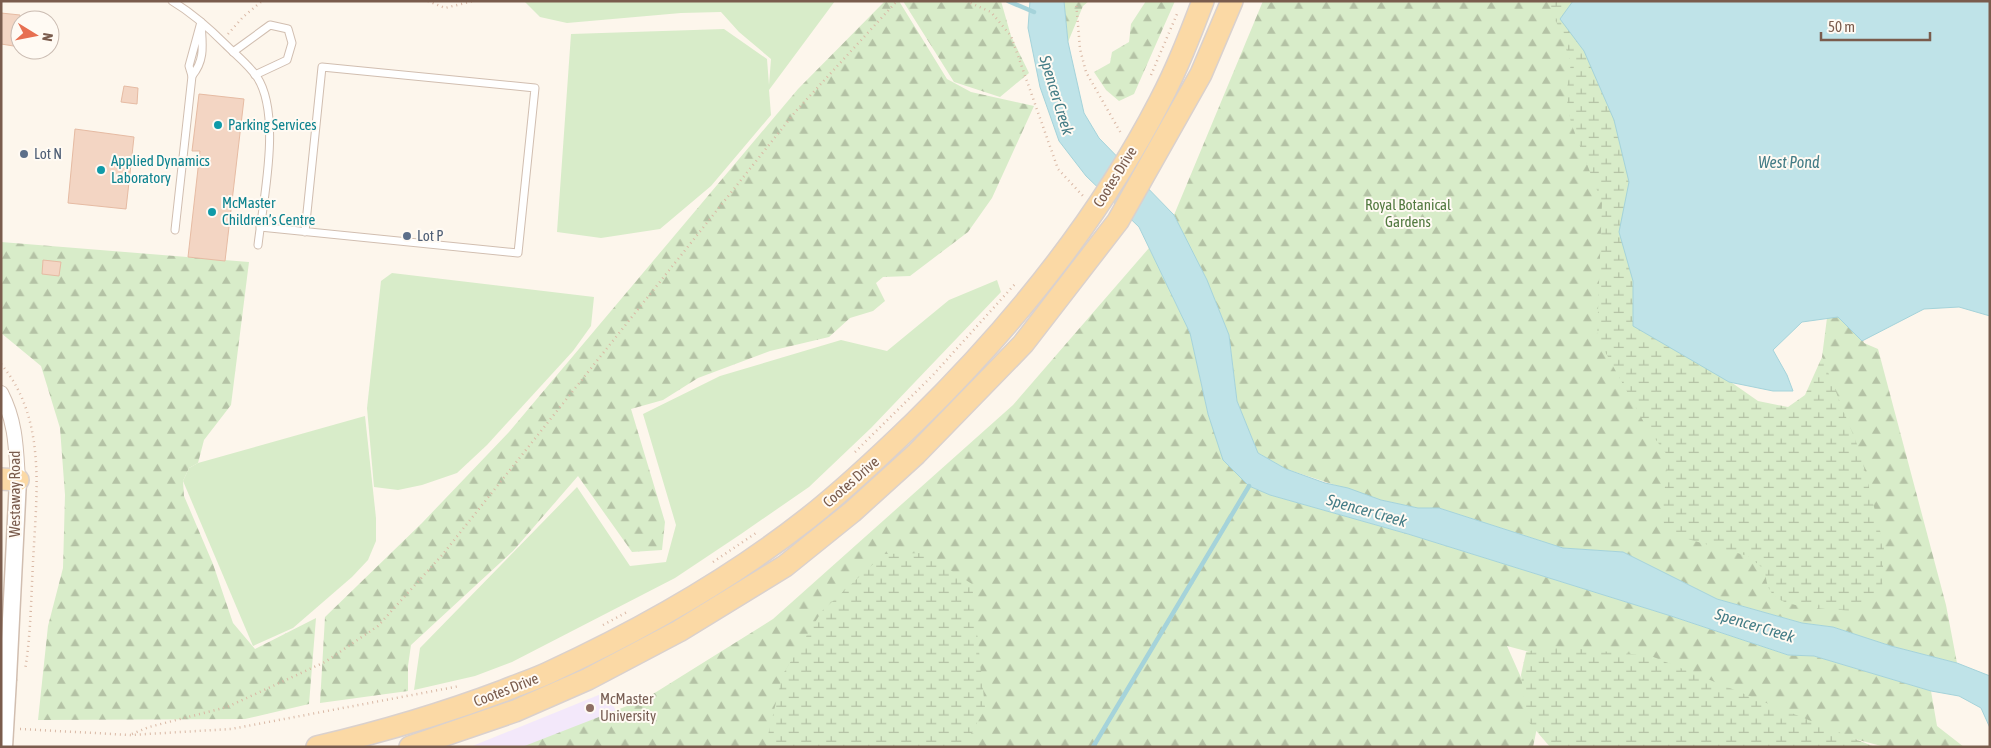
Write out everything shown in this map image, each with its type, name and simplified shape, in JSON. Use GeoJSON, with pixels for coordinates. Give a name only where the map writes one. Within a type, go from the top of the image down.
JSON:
{"type":"FeatureCollection","features":[{"type":"Feature","properties":{"kind":"main road","name":"Cootes Drive"},"geometry":{"type":"LineString","coordinates":[[317,747],[454,710],[545,675],[649,622],[726,576],[807,520],[863,472],[960,378],[1050,272],[1092,195],[1128,138],[1161,100],[1203,1]]}},
{"type":"Feature","properties":{"kind":"main road","name":"Cootes Drive"},"geometry":{"type":"LineString","coordinates":[[410,747],[515,711],[588,680],[679,630],[785,566],[852,512],[916,454],[1023,344],[1118,222],[1202,74],[1232,1]]}},
{"type":"Feature","properties":{"kind":"main road"},"geometry":{"type":"LineString","coordinates":[[456,747],[551,705],[588,680]]}},
{"type":"Feature","properties":{"kind":"street","name":"Westaway Road"},"geometry":{"type":"LineString","coordinates":[[1,393],[9,408],[14,425],[10,480],[8,679],[4,747]]}},
{"type":"Feature","properties":{"kind":"lane"},"geometry":{"type":"LineString","coordinates":[[172,1],[201,22],[233,52],[255,75],[266,98],[270,124],[258,245]]}},
{"type":"Feature","properties":{"kind":"lane"},"geometry":{"type":"LineString","coordinates":[[175,230],[192,76],[200,67],[203,50],[201,22]]}},
{"type":"Feature","properties":{"kind":"lane"},"geometry":{"type":"LineString","coordinates":[[233,52],[270,25],[288,29],[292,43],[287,60],[255,75]]}},
{"type":"Feature","properties":{"kind":"lane"},"geometry":{"type":"LineString","coordinates":[[260,227],[306,232],[518,253],[535,88],[322,67],[306,232]]}},
{"type":"Feature","properties":{"kind":"path"},"geometry":{"type":"LineString","coordinates":[[221,41],[243,17],[262,1]]}},
{"type":"Feature","properties":{"kind":"path"},"geometry":{"type":"LineString","coordinates":[[428,1],[445,8],[473,1]]}},
{"type":"Feature","properties":{"kind":"path"},"geometry":{"type":"LineString","coordinates":[[131,735],[149,727],[227,707],[325,662],[378,626],[443,554],[796,111],[897,1]]}},
{"type":"Feature","properties":{"kind":"path"},"geometry":{"type":"LineString","coordinates":[[966,1],[990,12],[1011,36],[1058,169],[1092,195]]}},
{"type":"Feature","properties":{"kind":"path"},"geometry":{"type":"LineString","coordinates":[[1076,1],[1080,49],[1086,72],[1128,138]]}},
{"type":"Feature","properties":{"kind":"path"},"geometry":{"type":"LineString","coordinates":[[1150,78],[1179,10]]}},
{"type":"Feature","properties":{"kind":"path"},"geometry":{"type":"LineString","coordinates":[[852,455],[933,375],[1021,278]]}},
{"type":"Feature","properties":{"kind":"path"},"geometry":{"type":"LineString","coordinates":[[713,562],[763,528]]}},
{"type":"Feature","properties":{"kind":"path"},"geometry":{"type":"LineString","coordinates":[[595,629],[629,611]]}},
{"type":"Feature","properties":{"kind":"path"},"geometry":{"type":"LineString","coordinates":[[20,729],[131,735],[231,728],[466,685]]}},
{"type":"Feature","properties":{"kind":"shaded area","name":"McMaster University"},"geometry":{"type":"Polygon","coordinates":[[[606,692],[623,724],[645,747],[470,747],[606,692]]]}},
{"type":"Feature","properties":{"kind":"green space"},"geometry":{"type":"Polygon","coordinates":[[[524,1],[835,1],[769,90],[771,115],[711,186],[660,229],[601,238],[557,232],[571,34],[724,29],[767,59],[769,85],[771,59],[739,32],[721,12],[681,13],[567,23],[540,17],[524,1]]]}},
{"type":"Feature","properties":{"kind":"green space"},"geometry":{"type":"Polygon","coordinates":[[[885,1],[899,1],[947,79],[971,92],[1034,106],[992,198],[968,232],[910,276],[883,277],[876,283],[885,301],[873,311],[850,318],[829,337],[770,351],[698,378],[663,400],[631,409],[665,522],[662,550],[632,552],[578,476],[513,551],[411,645],[408,666],[408,691],[320,703],[325,617],[422,523],[509,432],[798,89],[885,1]]]}},
{"type":"Feature","properties":{"kind":"green space"},"geometry":{"type":"Polygon","coordinates":[[[903,1],[1001,1],[1011,36],[1029,73],[1000,97],[954,82],[903,1]]]}},
{"type":"Feature","properties":{"kind":"green space"},"geometry":{"type":"Polygon","coordinates":[[[1064,1],[1089,1],[1083,6],[1068,42],[1064,1]]]}},
{"type":"Feature","properties":{"kind":"green space"},"geometry":{"type":"Polygon","coordinates":[[[1146,1],[1175,1],[1134,94],[1119,101],[1106,90],[1094,72],[1110,63],[1112,52],[1129,42],[1131,24],[1146,1]]]}},
{"type":"Feature","properties":{"kind":"green space","name":"Royal Botanical Gardens"},"geometry":{"type":"Polygon","coordinates":[[[1263,1],[1556,1],[1605,191],[1615,301],[1859,493],[1822,357],[1829,302],[1855,323],[1864,343],[1878,349],[1946,605],[1957,663],[1891,646],[1833,627],[1802,623],[1717,599],[1623,552],[1563,548],[1439,508],[1418,508],[1381,500],[1286,469],[1258,453],[1237,401],[1229,335],[1207,280],[1174,215],[1263,1]]]}},
{"type":"Feature","properties":{"kind":"green space"},"geometry":{"type":"Polygon","coordinates":[[[1549,1],[1611,1],[1675,343],[1758,401],[1788,407],[1805,395],[1822,357],[1860,452],[1884,546],[1882,588],[1854,611],[1825,609],[1784,602],[1777,598],[1769,589],[1765,570],[1748,556],[1666,533],[1662,516],[1668,456],[1647,428],[1597,337],[1602,203],[1571,123],[1566,95],[1571,63],[1549,1]]]}},
{"type":"Feature","properties":{"kind":"green space"},"geometry":{"type":"Polygon","coordinates":[[[1,242],[249,262],[231,405],[204,440],[198,463],[189,468],[183,481],[184,496],[213,564],[233,623],[255,649],[316,618],[309,704],[245,719],[38,720],[48,626],[63,568],[65,495],[60,428],[41,366],[1,333],[1,242]]]}},
{"type":"Feature","properties":{"kind":"green space"},"geometry":{"type":"Polygon","coordinates":[[[1149,248],[1190,333],[1208,414],[1249,486],[1270,495],[1408,534],[1671,616],[1788,655],[1814,656],[1931,691],[1937,726],[1964,747],[1885,747],[1507,646],[1539,718],[1533,747],[522,747],[645,699],[773,619],[1013,405],[1149,248]]]}},
{"type":"Feature","properties":{"kind":"green space"},"geometry":{"type":"Polygon","coordinates":[[[392,273],[594,297],[591,326],[573,351],[487,445],[457,473],[422,485],[398,490],[374,487],[367,408],[381,281],[392,273]]]}},
{"type":"Feature","properties":{"kind":"green space"},"geometry":{"type":"Polygon","coordinates":[[[997,280],[1001,292],[871,428],[809,487],[675,578],[512,662],[475,676],[414,690],[420,648],[577,487],[630,566],[666,562],[676,525],[643,414],[720,376],[841,340],[887,351],[949,300],[997,280]]]}},
{"type":"Feature","properties":{"kind":"green space"},"geometry":{"type":"Polygon","coordinates":[[[365,416],[376,518],[376,541],[368,560],[352,577],[293,628],[253,646],[183,481],[189,468],[198,463],[365,416]]]}},
{"type":"Feature","properties":{"kind":"green space"},"geometry":{"type":"Polygon","coordinates":[[[923,553],[972,584],[985,708],[964,747],[770,747],[768,735],[783,674],[822,611],[884,554],[923,553]]]}},
{"type":"Feature","properties":{"kind":"green space"},"geometry":{"type":"Polygon","coordinates":[[[1550,646],[1651,656],[1875,747],[1550,747],[1527,720],[1521,675],[1526,652],[1550,646]]]}},
{"type":"Feature","properties":{"kind":"water","name":"Spencer Creek"},"geometry":{"type":"Polygon","coordinates":[[[1030,1],[1064,1],[1068,42],[1084,113],[1099,138],[1174,215],[1207,280],[1229,335],[1237,401],[1258,453],[1286,469],[1381,500],[1418,508],[1439,508],[1563,548],[1623,552],[1717,599],[1802,623],[1833,627],[1891,646],[1957,663],[1990,676],[1990,728],[1981,708],[1959,696],[1931,691],[1814,656],[1788,655],[1671,616],[1408,534],[1270,495],[1249,486],[1223,460],[1208,414],[1190,333],[1139,227],[1086,176],[1059,141],[1040,87],[1028,28],[1030,1]]]}},
{"type":"Feature","properties":{"kind":"water","name":"West Pond"},"geometry":{"type":"Polygon","coordinates":[[[1573,1],[1990,1],[1990,316],[1959,307],[1924,309],[1862,341],[1838,317],[1802,322],[1773,350],[1787,375],[1793,391],[1773,391],[1729,382],[1633,326],[1633,281],[1619,232],[1629,182],[1614,120],[1584,51],[1560,19],[1573,1]]]}},
{"type":"Feature","properties":{"kind":"building"},"geometry":{"type":"Polygon","coordinates":[[[1,13],[10,14],[10,45],[1,44],[1,13]]]}},
{"type":"Feature","properties":{"kind":"building"},"geometry":{"type":"Polygon","coordinates":[[[124,86],[138,88],[137,104],[121,102],[124,86]]]}},
{"type":"Feature","properties":{"kind":"building"},"geometry":{"type":"Polygon","coordinates":[[[199,94],[244,99],[225,261],[188,257],[200,151],[192,151],[199,94]]]}},
{"type":"Feature","properties":{"kind":"building","name":"Applied Dynamics Laboratory"},"geometry":{"type":"Polygon","coordinates":[[[75,129],[134,137],[126,209],[68,203],[75,129]]]}},
{"type":"Feature","properties":{"kind":"building"},"geometry":{"type":"Polygon","coordinates":[[[43,260],[61,262],[59,276],[42,274],[43,260]]]}},
{"type":"Feature","properties":{"kind":"waterway"},"geometry":{"type":"LineString","coordinates":[[1008,1],[1034,12]]}},
{"type":"Feature","properties":{"kind":"waterway"},"geometry":{"type":"LineString","coordinates":[[1093,747],[1249,486]]}},
{"type":"Feature","properties":{"kind":"place","name":"Parking Services"},"geometry":{"type":"Point","coordinates":[218,125]}},
{"type":"Feature","properties":{"kind":"place","name":"Lot N"},"geometry":{"type":"Point","coordinates":[24,154]}},
{"type":"Feature","properties":{"kind":"place","name":"Applied Dynamics Laboratory"},"geometry":{"type":"Point","coordinates":[101,170]}},
{"type":"Feature","properties":{"kind":"place","name":"McMaster Children’s Centre"},"geometry":{"type":"Point","coordinates":[212,212]}},
{"type":"Feature","properties":{"kind":"place","name":"Lot P"},"geometry":{"type":"Point","coordinates":[407,236]}},
{"type":"Feature","properties":{"kind":"place","name":"McMaster University"},"geometry":{"type":"Point","coordinates":[590,708]}}]}
